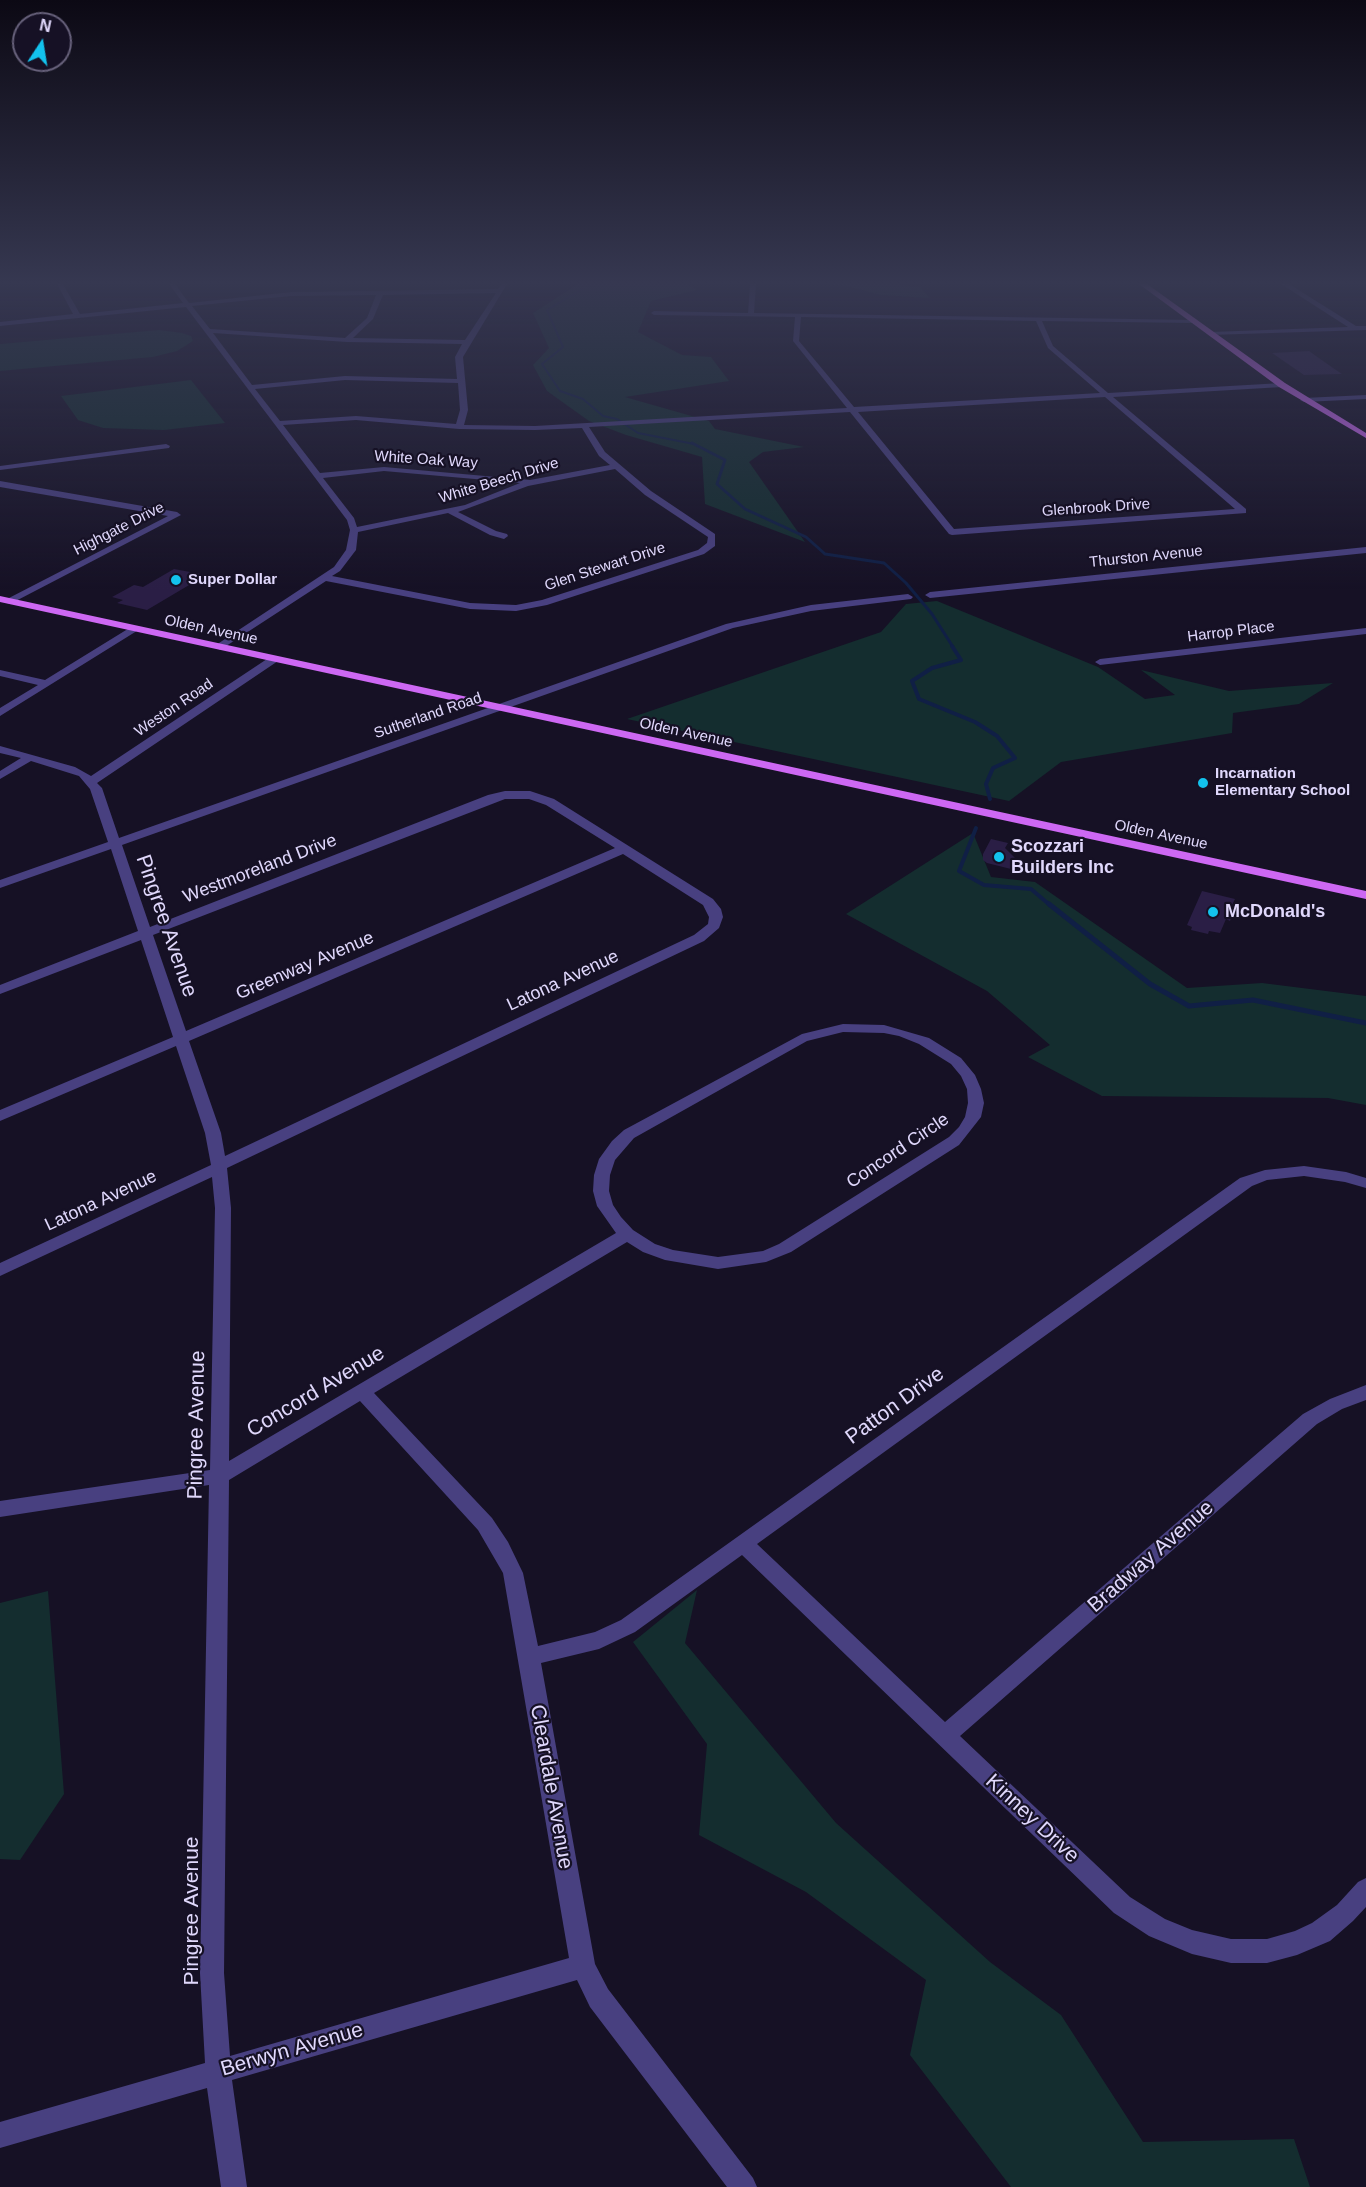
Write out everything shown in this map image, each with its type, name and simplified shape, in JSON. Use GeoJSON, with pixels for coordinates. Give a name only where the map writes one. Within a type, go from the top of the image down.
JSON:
{"type":"FeatureCollection","features":[{"type":"Feature","properties":{"kind":"main road"},"geometry":{"type":"LineString","coordinates":[[1284,386],[1366,436]]}},
{"type":"Feature","properties":{"kind":"main road","name":"Olden Avenue"},"geometry":{"type":"LineString","coordinates":[[5,600],[1366,895]]}},
{"type":"Feature","properties":{"kind":"street"},"geometry":{"type":"LineString","coordinates":[[250,387],[261,386]]}},
{"type":"Feature","properties":{"kind":"street"},"geometry":{"type":"LineString","coordinates":[[459,427],[464,410],[462,386]]}},
{"type":"Feature","properties":{"kind":"street"},"geometry":{"type":"LineString","coordinates":[[833,386],[853,410]]}},
{"type":"Feature","properties":{"kind":"street"},"geometry":{"type":"LineString","coordinates":[[1096,386],[1107,395]]}},
{"type":"Feature","properties":{"kind":"street"},"geometry":{"type":"LineString","coordinates":[[277,423],[356,418],[507,429],[1263,386]]}},
{"type":"Feature","properties":{"kind":"street"},"geometry":{"type":"LineString","coordinates":[[220,647],[327,578],[351,550],[354,530],[351,520],[250,387]]}},
{"type":"Feature","properties":{"kind":"street","name":"Glenbrook Drive"},"geometry":{"type":"LineString","coordinates":[[853,410],[952,532],[1243,511],[1107,395]]}},
{"type":"Feature","properties":{"kind":"street"},"geometry":{"type":"LineString","coordinates":[[1304,400],[1366,397]]}},
{"type":"Feature","properties":{"kind":"street","name":"Glen Stewart Drive"},"geometry":{"type":"LineString","coordinates":[[327,578],[470,606],[516,608],[544,603],[701,552],[712,544],[712,536],[668,507],[596,447],[584,425]]}},
{"type":"Feature","properties":{"kind":"street"},"geometry":{"type":"LineString","coordinates":[[0,468],[166,446]]}},
{"type":"Feature","properties":{"kind":"street","name":"White Beech Drive"},"geometry":{"type":"LineString","coordinates":[[354,530],[450,511],[483,502],[534,482],[617,466]]}},
{"type":"Feature","properties":{"kind":"street","name":"White Oak Way"},"geometry":{"type":"LineString","coordinates":[[317,476],[384,469],[534,482]]}},
{"type":"Feature","properties":{"kind":"street","name":"Highgate Drive"},"geometry":{"type":"LineString","coordinates":[[0,484],[177,515],[5,600]]}},
{"type":"Feature","properties":{"kind":"street"},"geometry":{"type":"LineString","coordinates":[[450,511],[493,533],[504,536]]}},
{"type":"Feature","properties":{"kind":"street","name":"Thurston Avenue"},"geometry":{"type":"LineString","coordinates":[[930,595],[1366,550]]}},
{"type":"Feature","properties":{"kind":"street","name":"Sutherland Road"},"geometry":{"type":"LineString","coordinates":[[0,884],[730,626],[801,609],[908,597]]}},
{"type":"Feature","properties":{"kind":"street"},"geometry":{"type":"LineString","coordinates":[[0,713],[135,629]]}},
{"type":"Feature","properties":{"kind":"street","name":"Harrop Place"},"geometry":{"type":"LineString","coordinates":[[1100,662],[1366,631]]}},
{"type":"Feature","properties":{"kind":"street","name":"Weston Road"},"geometry":{"type":"LineString","coordinates":[[92,781],[274,659]]}},
{"type":"Feature","properties":{"kind":"street"},"geometry":{"type":"LineString","coordinates":[[0,674],[47,684]]}},
{"type":"Feature","properties":{"kind":"street"},"geometry":{"type":"LineString","coordinates":[[0,749],[71,769],[92,781]]}},
{"type":"Feature","properties":{"kind":"street"},"geometry":{"type":"LineString","coordinates":[[0,776],[29,758]]}},
{"type":"Feature","properties":{"kind":"street","name":"Pingree Avenue"},"geometry":{"type":"LineString","coordinates":[[92,781],[213,1133],[224,1208],[213,1973],[219,2071],[234,2187]]}},
{"type":"Feature","properties":{"kind":"street","name":"Westmoreland Drive"},"geometry":{"type":"LineString","coordinates":[[0,990],[492,798],[516,794],[536,797]]}},
{"type":"Feature","properties":{"kind":"street","name":"Latona Avenue"},"geometry":{"type":"LineString","coordinates":[[0,1269],[707,933],[714,925],[716,917],[708,902],[550,802],[536,797]]}},
{"type":"Feature","properties":{"kind":"street","name":"Greenway Avenue"},"geometry":{"type":"LineString","coordinates":[[0,1116],[624,849]]}},
{"type":"Feature","properties":{"kind":"street","name":"Concord Circle"},"geometry":{"type":"LineString","coordinates":[[843,1028],[884,1029],[903,1033],[924,1041],[956,1061],[968,1075],[974,1089],[976,1103],[973,1117],[954,1141],[785,1248],[766,1256],[741,1261],[695,1261],[649,1248],[627,1234],[605,1206],[601,1191],[602,1175],[607,1159],[617,1145],[638,1128],[802,1038],[843,1028]]}},
{"type":"Feature","properties":{"kind":"street","name":"Patton Drive"},"geometry":{"type":"LineString","coordinates":[[529,1657],[599,1640],[628,1626],[1236,1188],[1265,1174],[1278,1172],[1323,1172],[1366,1183]]}},
{"type":"Feature","properties":{"kind":"street","name":"Concord Avenue"},"geometry":{"type":"LineString","coordinates":[[0,1509],[219,1476],[627,1234]]}},
{"type":"Feature","properties":{"kind":"street","name":"Cleardale Avenue"},"geometry":{"type":"LineString","coordinates":[[362,1391],[485,1524],[501,1548],[513,1573],[583,1966],[599,1998],[744,2187]]}},
{"type":"Feature","properties":{"kind":"street","name":"Bradway Avenue"},"geometry":{"type":"LineString","coordinates":[[944,1736],[1310,1419],[1336,1404],[1366,1392]]}},
{"type":"Feature","properties":{"kind":"street","name":"Kinney Drive"},"geometry":{"type":"LineString","coordinates":[[743,1544],[1122,1905],[1157,1928],[1192,1942],[1232,1951],[1267,1951],[1297,1944],[1321,1932],[1345,1913],[1366,1890]]}},
{"type":"Feature","properties":{"kind":"street","name":"Berwyn Avenue"},"geometry":{"type":"LineString","coordinates":[[0,2134],[583,1966]]}},
{"type":"Feature","properties":{"kind":"green space"},"geometry":{"type":"Polygon","coordinates":[[[142,386],[196,386],[225,423],[164,430],[103,428],[78,420],[61,396],[142,386]]]}},
{"type":"Feature","properties":{"kind":"green space"},"geometry":{"type":"Polygon","coordinates":[[[544,386],[696,386],[625,397],[709,421],[715,429],[804,447],[763,452],[749,462],[805,542],[705,504],[702,457],[626,435],[589,421],[547,391],[544,386]]]}},
{"type":"Feature","properties":{"kind":"green space"},"geometry":{"type":"Polygon","coordinates":[[[937,601],[1098,667],[1145,699],[1175,695],[1141,670],[1229,691],[1333,683],[1299,704],[1233,713],[1232,733],[1061,762],[1009,801],[627,719],[881,632],[906,604],[937,601]]]}},
{"type":"Feature","properties":{"kind":"green space"},"geometry":{"type":"Polygon","coordinates":[[[973,833],[991,877],[1035,882],[1187,988],[1262,983],[1366,996],[1366,1105],[1328,1098],[1102,1096],[1028,1057],[1050,1045],[987,991],[846,914],[973,833]]]}},
{"type":"Feature","properties":{"kind":"green space"},"geometry":{"type":"Polygon","coordinates":[[[697,1590],[685,1643],[836,1823],[990,1962],[1061,2015],[1143,2142],[1294,2139],[1310,2187],[1011,2187],[910,2055],[926,1980],[806,1892],[699,1835],[707,1744],[633,1642],[697,1590]]]}},
{"type":"Feature","properties":{"kind":"green space"},"geometry":{"type":"Polygon","coordinates":[[[48,1591],[64,1794],[20,1860],[0,1859],[0,1603],[48,1591]]]}},
{"type":"Feature","properties":{"kind":"building","name":"Super Dollar"},"geometry":{"type":"Polygon","coordinates":[[[174,569],[206,575],[147,610],[117,603],[123,600],[112,597],[134,585],[143,587],[174,569]]]}},
{"type":"Feature","properties":{"kind":"building","name":"Scozzari Builders Inc"},"geometry":{"type":"Polygon","coordinates":[[[991,839],[1008,843],[1005,848],[1031,874],[983,860],[983,854],[991,839]]]}},
{"type":"Feature","properties":{"kind":"building","name":"McDonald's"},"geometry":{"type":"Polygon","coordinates":[[[1202,891],[1235,899],[1230,921],[1226,919],[1220,933],[1209,931],[1208,934],[1191,930],[1192,927],[1187,925],[1202,891]]]}},
{"type":"Feature","properties":{"kind":"waterway"},"geometry":{"type":"LineString","coordinates":[[557,386],[560,391],[583,399],[603,416],[617,419],[638,433],[694,444]]}},
{"type":"Feature","properties":{"kind":"waterway"},"geometry":{"type":"LineString","coordinates":[[694,444],[725,460],[717,484],[745,509],[806,537],[825,554],[884,563],[906,583],[932,614],[953,647]]}},
{"type":"Feature","properties":{"kind":"waterway"},"geometry":{"type":"LineString","coordinates":[[952,646],[961,660],[932,668],[912,681],[919,699],[975,722],[997,736],[1015,758],[993,768],[986,784],[990,799]]}},
{"type":"Feature","properties":{"kind":"waterway"},"geometry":{"type":"LineString","coordinates":[[976,828],[959,871],[984,885],[1031,889],[1051,906]]}},
{"type":"Feature","properties":{"kind":"waterway"},"geometry":{"type":"LineString","coordinates":[[1049,904],[1150,984],[1189,1006],[1253,1000],[1366,1023]]}},
{"type":"Feature","properties":{"kind":"place","name":"Super Dollar"},"geometry":{"type":"Point","coordinates":[176,580]}},
{"type":"Feature","properties":{"kind":"place","name":"Incarnation Elementary School"},"geometry":{"type":"Point","coordinates":[1203,783]}},
{"type":"Feature","properties":{"kind":"place","name":"Scozzari Builders Inc"},"geometry":{"type":"Point","coordinates":[999,857]}},
{"type":"Feature","properties":{"kind":"place","name":"McDonald's"},"geometry":{"type":"Point","coordinates":[1213,912]}}]}
